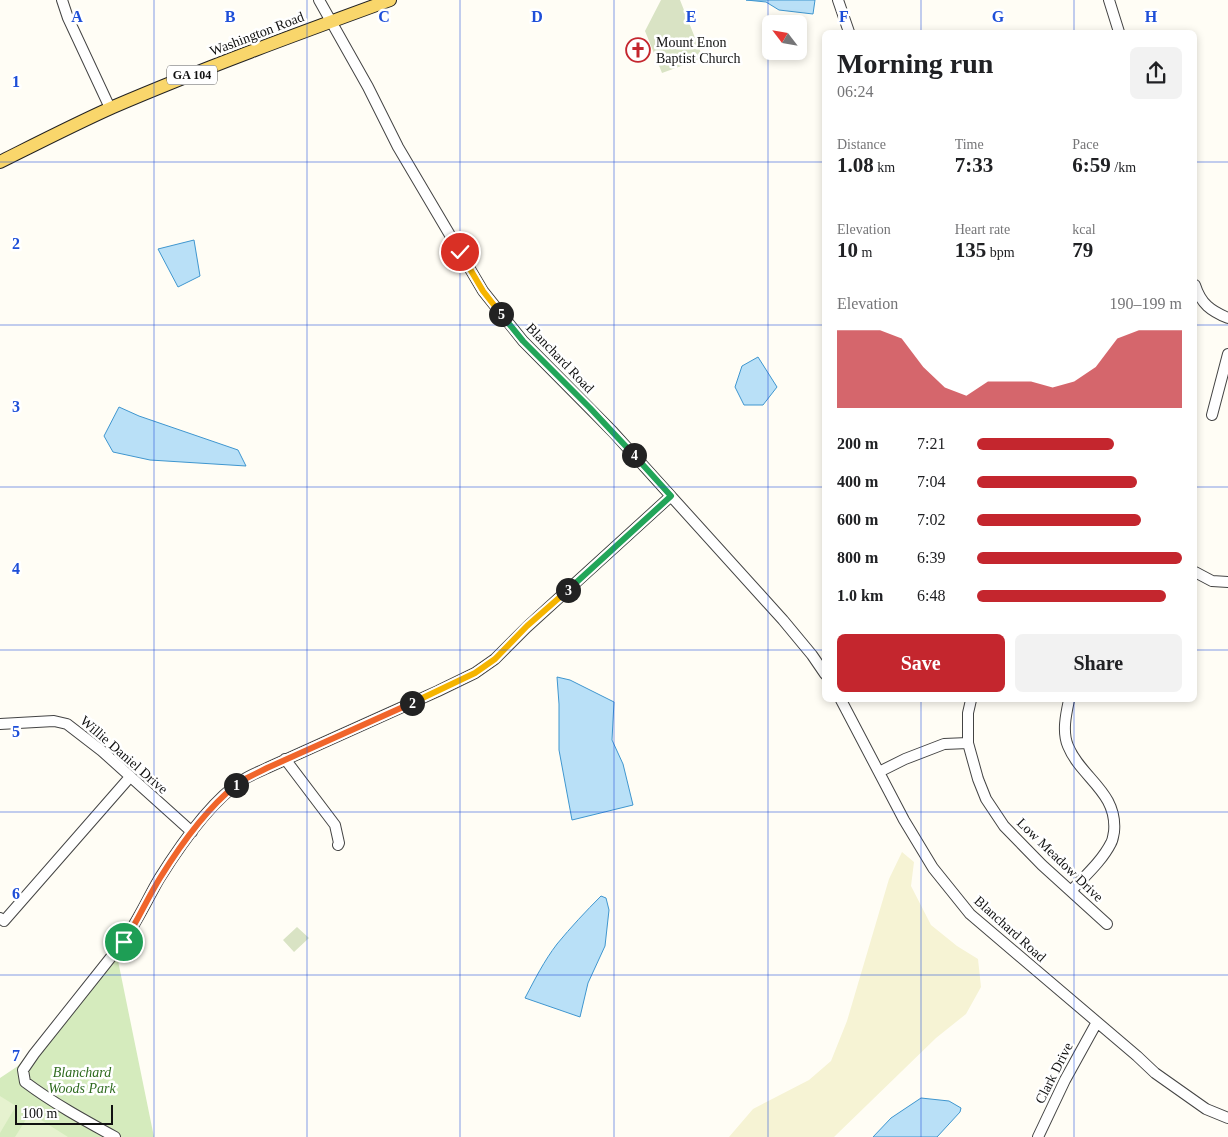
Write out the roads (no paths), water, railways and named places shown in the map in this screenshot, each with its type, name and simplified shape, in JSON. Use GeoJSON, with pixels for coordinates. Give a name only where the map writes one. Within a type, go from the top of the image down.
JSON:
{"type":"FeatureCollection","features":[{"type":"Feature","properties":{"kind":"main road","name":"Washington Road"},"geometry":{"type":"LineString","coordinates":[[0,162],[110,108],[268,45],[390,0]]}},
{"type":"Feature","properties":{"kind":"street"},"geometry":{"type":"LineString","coordinates":[[62,0],[68,18],[110,108]]}},
{"type":"Feature","properties":{"kind":"street","name":"Blanchard Road"},"geometry":{"type":"LineString","coordinates":[[319,0],[368,87],[398,148],[483,291],[523,341],[613,432],[783,620],[822,670]]}},
{"type":"Feature","properties":{"kind":"street"},"geometry":{"type":"LineString","coordinates":[[838,0],[848,30]]}},
{"type":"Feature","properties":{"kind":"street"},"geometry":{"type":"LineString","coordinates":[[1109,0],[1118,30]]}},
{"type":"Feature","properties":{"kind":"street"},"geometry":{"type":"LineString","coordinates":[[1197,292],[1203,302],[1214,312],[1228,318]]}},
{"type":"Feature","properties":{"kind":"street"},"geometry":{"type":"LineString","coordinates":[[1212,415],[1228,354]]}},
{"type":"Feature","properties":{"kind":"street"},"geometry":{"type":"LineString","coordinates":[[115,1137],[82,1119],[25,1082],[23,1070],[124,942],[159,879],[192,832],[222,797],[243,780],[285,759],[475,673],[495,659],[527,626],[671,496]]}},
{"type":"Feature","properties":{"kind":"street"},"geometry":{"type":"LineString","coordinates":[[1197,573],[1212,581],[1228,582]]}},
{"type":"Feature","properties":{"kind":"street","name":"Blanchard Road"},"geometry":{"type":"LineString","coordinates":[[842,702],[904,820],[933,868],[970,914],[1155,1073],[1206,1109],[1228,1118]]}},
{"type":"Feature","properties":{"kind":"street","name":"Low Meadow Drive"},"geometry":{"type":"LineString","coordinates":[[971,702],[968,713],[968,743],[986,799],[1004,826],[1042,865],[1107,924]]}},
{"type":"Feature","properties":{"kind":"street"},"geometry":{"type":"LineString","coordinates":[[1069,702],[1065,729],[1067,744],[1076,762],[1108,800],[1114,825],[1113,841],[1104,856],[1071,890]]}},
{"type":"Feature","properties":{"kind":"street","name":"Willie Daniel Drive"},"geometry":{"type":"LineString","coordinates":[[0,724],[54,721],[67,724],[102,752],[192,832]]}},
{"type":"Feature","properties":{"kind":"street"},"geometry":{"type":"LineString","coordinates":[[879,772],[904,759],[944,744],[968,743]]}},
{"type":"Feature","properties":{"kind":"street"},"geometry":{"type":"LineString","coordinates":[[285,759],[336,825],[338,846]]}},
{"type":"Feature","properties":{"kind":"street"},"geometry":{"type":"LineString","coordinates":[[0,918],[4,921],[130,777]]}},
{"type":"Feature","properties":{"kind":"street","name":"Clark Drive"},"geometry":{"type":"LineString","coordinates":[[1038,1137],[1065,1080],[1096,1022]]}},
{"type":"Feature","properties":{"kind":"water"},"geometry":{"type":"Polygon","coordinates":[[[746,0],[815,0],[813,14],[779,10],[766,2],[746,0]]]}},
{"type":"Feature","properties":{"kind":"water"},"geometry":{"type":"Polygon","coordinates":[[[194,240],[200,276],[178,287],[158,249],[194,240]]]}},
{"type":"Feature","properties":{"kind":"water"},"geometry":{"type":"Polygon","coordinates":[[[758,357],[777,387],[763,405],[744,405],[735,387],[742,366],[758,357]]]}},
{"type":"Feature","properties":{"kind":"water"},"geometry":{"type":"Polygon","coordinates":[[[119,407],[139,416],[238,450],[246,466],[150,460],[113,452],[104,436],[119,407]]]}},
{"type":"Feature","properties":{"kind":"water"},"geometry":{"type":"Polygon","coordinates":[[[557,677],[570,680],[614,702],[612,740],[623,764],[633,805],[572,820],[559,750],[557,677]]]}},
{"type":"Feature","properties":{"kind":"water"},"geometry":{"type":"Polygon","coordinates":[[[601,896],[606,898],[609,910],[605,946],[588,983],[580,1017],[525,998],[557,944],[601,896]]]}},
{"type":"Feature","properties":{"kind":"water"},"geometry":{"type":"Polygon","coordinates":[[[921,1098],[949,1101],[961,1108],[960,1112],[937,1137],[873,1137],[891,1118],[921,1098]]]}},
{"type":"Feature","properties":{"kind":"place","name":"Mount Enon Baptist Church"},"geometry":{"type":"Point","coordinates":[638,50]}},
{"type":"Feature","properties":{"kind":"park label","name":"Blanchard Woods Park"},"geometry":{"type":"Point","coordinates":[82,1080]}}]}
